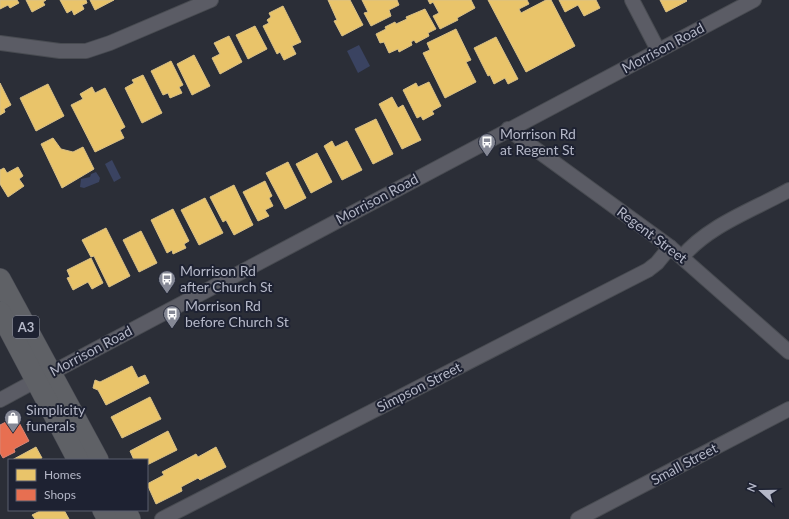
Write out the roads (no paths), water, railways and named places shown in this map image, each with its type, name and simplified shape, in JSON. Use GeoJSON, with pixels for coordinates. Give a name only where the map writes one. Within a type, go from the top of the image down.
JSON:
{"type":"FeatureCollection","features":[{"type":"Feature","properties":{"kind":"highway","name":"A3"},"geometry":{"type":"LineString","coordinates":[[1,281],[44,377],[78,459]]}},
{"type":"Feature","properties":{"kind":"highway","name":"A3"},"geometry":{"type":"LineString","coordinates":[[0,312],[97,459]]}},
{"type":"Feature","properties":{"kind":"street"},"geometry":{"type":"LineString","coordinates":[[0,43],[60,52],[86,51],[110,43],[211,0]]}},
{"type":"Feature","properties":{"kind":"street"},"geometry":{"type":"LineString","coordinates":[[632,0],[658,50]]}},
{"type":"Feature","properties":{"kind":"street","name":"Morrison Road"},"geometry":{"type":"LineString","coordinates":[[0,400],[508,129],[754,0]]}},
{"type":"Feature","properties":{"kind":"street","name":"Regent Street"},"geometry":{"type":"LineString","coordinates":[[508,129],[670,247],[789,352]]}},
{"type":"Feature","properties":{"kind":"street"},"geometry":{"type":"LineString","coordinates":[[682,257],[692,246],[706,235],[789,190]]}},
{"type":"Feature","properties":{"kind":"street","name":"Simpson Street"},"geometry":{"type":"LineString","coordinates":[[162,519],[648,270],[657,263],[670,247]]}},
{"type":"Feature","properties":{"kind":"street","name":"Small Street"},"geometry":{"type":"LineString","coordinates":[[578,519],[789,409]]}},
{"type":"Feature","properties":{"kind":"water"},"geometry":{"type":"Polygon","coordinates":[[[359,45],[370,66],[358,73],[347,51],[359,45]]]}},
{"type":"Feature","properties":{"kind":"water"},"geometry":{"type":"Polygon","coordinates":[[[112,160],[121,178],[114,182],[105,164],[112,160]]]}},
{"type":"Feature","properties":{"kind":"water"},"geometry":{"type":"Polygon","coordinates":[[[96,172],[100,178],[99,182],[84,188],[80,187],[81,179],[90,177],[91,174],[96,172]]]}},
{"type":"Feature","properties":{"kind":"place","name":"Morrison Rd at Regent St"},"geometry":{"type":"Point","coordinates":[487,157]}},
{"type":"Feature","properties":{"kind":"place","name":"Morrison Rd after Church St"},"geometry":{"type":"Point","coordinates":[167,294]}},
{"type":"Feature","properties":{"kind":"place","name":"Morrison Rd before Church St"},"geometry":{"type":"Point","coordinates":[172,329]}},
{"type":"Feature","properties":{"kind":"place","name":"Simplicity funerals"},"geometry":{"type":"Point","coordinates":[13,433]}}]}
